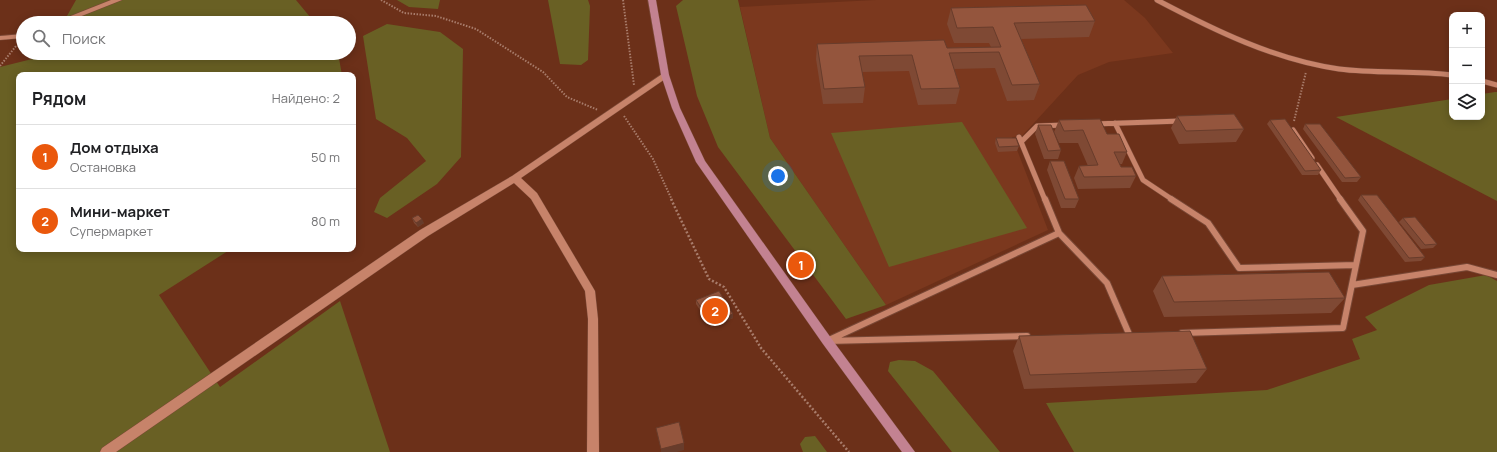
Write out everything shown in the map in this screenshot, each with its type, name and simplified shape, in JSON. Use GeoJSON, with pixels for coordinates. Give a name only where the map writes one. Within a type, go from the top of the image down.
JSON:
{"type":"FeatureCollection","features":[{"type":"Feature","properties":{"kind":"main road"},"geometry":{"type":"LineString","coordinates":[[652,0],[666,75],[676,108],[701,162],[827,341],[909,452]]}},
{"type":"Feature","properties":{"kind":"street"},"geometry":{"type":"LineString","coordinates":[[76,16],[118,0]]}},
{"type":"Feature","properties":{"kind":"street"},"geometry":{"type":"LineString","coordinates":[[0,38],[16,37]]}},
{"type":"Feature","properties":{"kind":"street"},"geometry":{"type":"LineString","coordinates":[[106,452],[424,233],[515,178],[666,75]]}},
{"type":"Feature","properties":{"kind":"street"},"geometry":{"type":"LineString","coordinates":[[515,178],[534,196],[590,291],[593,318],[593,452]]}},
{"type":"Feature","properties":{"kind":"lane"},"geometry":{"type":"LineString","coordinates":[[1157,0],[1229,35],[1257,46],[1308,62],[1325,66],[1354,69],[1429,72],[1449,75]]}},
{"type":"Feature","properties":{"kind":"lane"},"geometry":{"type":"LineString","coordinates":[[1485,82],[1497,85]]}},
{"type":"Feature","properties":{"kind":"lane"},"geometry":{"type":"LineString","coordinates":[[1084,124],[1184,121]]}},
{"type":"Feature","properties":{"kind":"lane"},"geometry":{"type":"LineString","coordinates":[[1115,123],[1143,180],[1208,223],[1240,268],[1356,265]]}},
{"type":"Feature","properties":{"kind":"lane"},"geometry":{"type":"LineString","coordinates":[[1068,125],[1037,126],[1020,139],[1059,233],[1107,283],[1129,334]]}},
{"type":"Feature","properties":{"kind":"lane"},"geometry":{"type":"LineString","coordinates":[[1177,333],[1343,328],[1363,231],[1293,130]]}},
{"type":"Feature","properties":{"kind":"lane"},"geometry":{"type":"LineString","coordinates":[[827,341],[1059,233]]}},
{"type":"Feature","properties":{"kind":"lane"},"geometry":{"type":"LineString","coordinates":[[1352,285],[1467,267],[1497,275]]}},
{"type":"Feature","properties":{"kind":"lane"},"geometry":{"type":"LineString","coordinates":[[1122,334],[1137,334]]}},
{"type":"Feature","properties":{"kind":"lane"},"geometry":{"type":"LineString","coordinates":[[827,341],[1038,336]]}},
{"type":"Feature","properties":{"kind":"path"},"geometry":{"type":"LineString","coordinates":[[381,0],[404,14],[436,16],[476,29],[543,72],[567,96],[608,114]]}},
{"type":"Feature","properties":{"kind":"path"},"geometry":{"type":"LineString","coordinates":[[623,0],[635,96]]}},
{"type":"Feature","properties":{"kind":"path"},"geometry":{"type":"LineString","coordinates":[[0,66],[16,46]]}},
{"type":"Feature","properties":{"kind":"path"},"geometry":{"type":"LineString","coordinates":[[1293,130],[1308,62]]}},
{"type":"Feature","properties":{"kind":"path"},"geometry":{"type":"LineString","coordinates":[[618,107],[653,159],[709,279],[724,287],[761,348],[849,452]]}},
{"type":"Feature","properties":{"kind":"shaded area"},"geometry":{"type":"Polygon","coordinates":[[[76,0],[296,0],[309,16],[67,16],[76,0]]]}},
{"type":"Feature","properties":{"kind":"shaded area"},"geometry":{"type":"Polygon","coordinates":[[[397,0],[440,0],[438,9],[409,7],[397,0]]]}},
{"type":"Feature","properties":{"kind":"shaded area"},"geometry":{"type":"Polygon","coordinates":[[[548,0],[588,0],[590,6],[588,60],[581,65],[560,64],[548,0]]]}},
{"type":"Feature","properties":{"kind":"shaded area"},"geometry":{"type":"Polygon","coordinates":[[[683,0],[738,0],[770,138],[886,305],[846,319],[718,147],[697,96],[676,6],[683,0]]]}},
{"type":"Feature","properties":{"kind":"shaded area"},"geometry":{"type":"Polygon","coordinates":[[[876,0],[1124,0],[1145,18],[1173,53],[1109,62],[1078,75],[1022,136],[1012,137],[1048,230],[886,305],[770,138],[740,7],[876,0]]]}},
{"type":"Feature","properties":{"kind":"shaded area"},"geometry":{"type":"Polygon","coordinates":[[[387,24],[440,32],[463,49],[461,157],[437,184],[387,218],[374,212],[380,198],[426,161],[407,138],[376,119],[363,36],[387,24]]]}},
{"type":"Feature","properties":{"kind":"shaded area"},"geometry":{"type":"Polygon","coordinates":[[[28,60],[339,60],[341,72],[16,72],[16,252],[226,252],[159,295],[220,387],[340,301],[390,452],[0,452],[0,67],[28,60]]]}},
{"type":"Feature","properties":{"kind":"shaded area"},"geometry":{"type":"Polygon","coordinates":[[[1497,92],[1497,201],[1336,117],[1449,99],[1449,120],[1485,120],[1485,94],[1497,92]]]}},
{"type":"Feature","properties":{"kind":"shaded area"},"geometry":{"type":"Polygon","coordinates":[[[962,122],[1027,228],[889,267],[831,133],[962,122]]]}},
{"type":"Feature","properties":{"kind":"shaded area"},"geometry":{"type":"Polygon","coordinates":[[[1486,275],[1497,281],[1497,452],[1074,452],[1046,403],[1267,390],[1360,359],[1352,339],[1377,330],[1365,317],[1429,285],[1486,275]]]}},
{"type":"Feature","properties":{"kind":"shaded area"},"geometry":{"type":"Polygon","coordinates":[[[899,360],[915,361],[933,371],[1000,452],[952,452],[888,371],[890,362],[899,360]]]}},
{"type":"Feature","properties":{"kind":"shaded area"},"geometry":{"type":"Polygon","coordinates":[[[815,436],[827,452],[803,452],[800,444],[805,437],[815,436]]]}},
{"type":"Feature","properties":{"kind":"building"},"geometry":{"type":"Polygon","coordinates":[[[1086,5],[1095,21],[1014,23],[1040,84],[1012,85],[999,52],[949,53],[960,88],[921,89],[912,55],[859,56],[865,87],[824,89],[817,44],[944,40],[947,48],[1001,47],[993,27],[957,28],[951,8],[1086,5]]]}},
{"type":"Feature","properties":{"kind":"building"},"geometry":{"type":"Polygon","coordinates":[[[1234,114],[1244,129],[1186,131],[1177,116],[1234,114]]]}},
{"type":"Feature","properties":{"kind":"building"},"geometry":{"type":"Polygon","coordinates":[[[1100,119],[1107,134],[1119,134],[1127,152],[1114,152],[1121,167],[1132,167],[1136,176],[1084,177],[1079,166],[1098,165],[1083,130],[1064,131],[1059,120],[1100,119]]]}},
{"type":"Feature","properties":{"kind":"building"},"geometry":{"type":"Polygon","coordinates":[[[1285,119],[1321,170],[1305,171],[1270,120],[1285,119]]]}},
{"type":"Feature","properties":{"kind":"building"},"geometry":{"type":"Polygon","coordinates":[[[1305,124],[1320,124],[1361,177],[1345,178],[1305,124]]]}},
{"type":"Feature","properties":{"kind":"building"},"geometry":{"type":"Polygon","coordinates":[[[1038,125],[1051,125],[1061,150],[1048,151],[1038,125]]]}},
{"type":"Feature","properties":{"kind":"building"},"geometry":{"type":"Polygon","coordinates":[[[996,138],[1016,138],[1019,146],[999,147],[996,138]]]}},
{"type":"Feature","properties":{"kind":"building"},"geometry":{"type":"Polygon","coordinates":[[[1050,161],[1064,161],[1079,199],[1065,199],[1050,161]]]}},
{"type":"Feature","properties":{"kind":"building"},"geometry":{"type":"Polygon","coordinates":[[[1361,195],[1377,195],[1425,257],[1409,258],[1361,195]]]}},
{"type":"Feature","properties":{"kind":"building"},"geometry":{"type":"Polygon","coordinates":[[[418,215],[422,219],[416,223],[412,218],[418,215]]]}},
{"type":"Feature","properties":{"kind":"building"},"geometry":{"type":"Polygon","coordinates":[[[1415,217],[1437,244],[1425,245],[1403,218],[1415,217]]]}},
{"type":"Feature","properties":{"kind":"building"},"geometry":{"type":"Polygon","coordinates":[[[1329,272],[1345,298],[1174,302],[1162,276],[1329,272]]]}},
{"type":"Feature","properties":{"kind":"building"},"geometry":{"type":"Polygon","coordinates":[[[719,291],[733,314],[711,323],[696,300],[719,291]]]}},
{"type":"Feature","properties":{"kind":"building"},"geometry":{"type":"Polygon","coordinates":[[[1190,331],[1207,369],[1030,375],[1019,336],[1190,331]]]}},
{"type":"Feature","properties":{"kind":"building"},"geometry":{"type":"Polygon","coordinates":[[[679,422],[684,443],[661,449],[656,428],[679,422]]]}},
{"type":"Feature","properties":{"kind":"place","name":"Дом отдыха"},"geometry":{"type":"Point","coordinates":[801,265]}},
{"type":"Feature","properties":{"kind":"place","name":"Мини-маркет"},"geometry":{"type":"Point","coordinates":[715,311]}}]}
